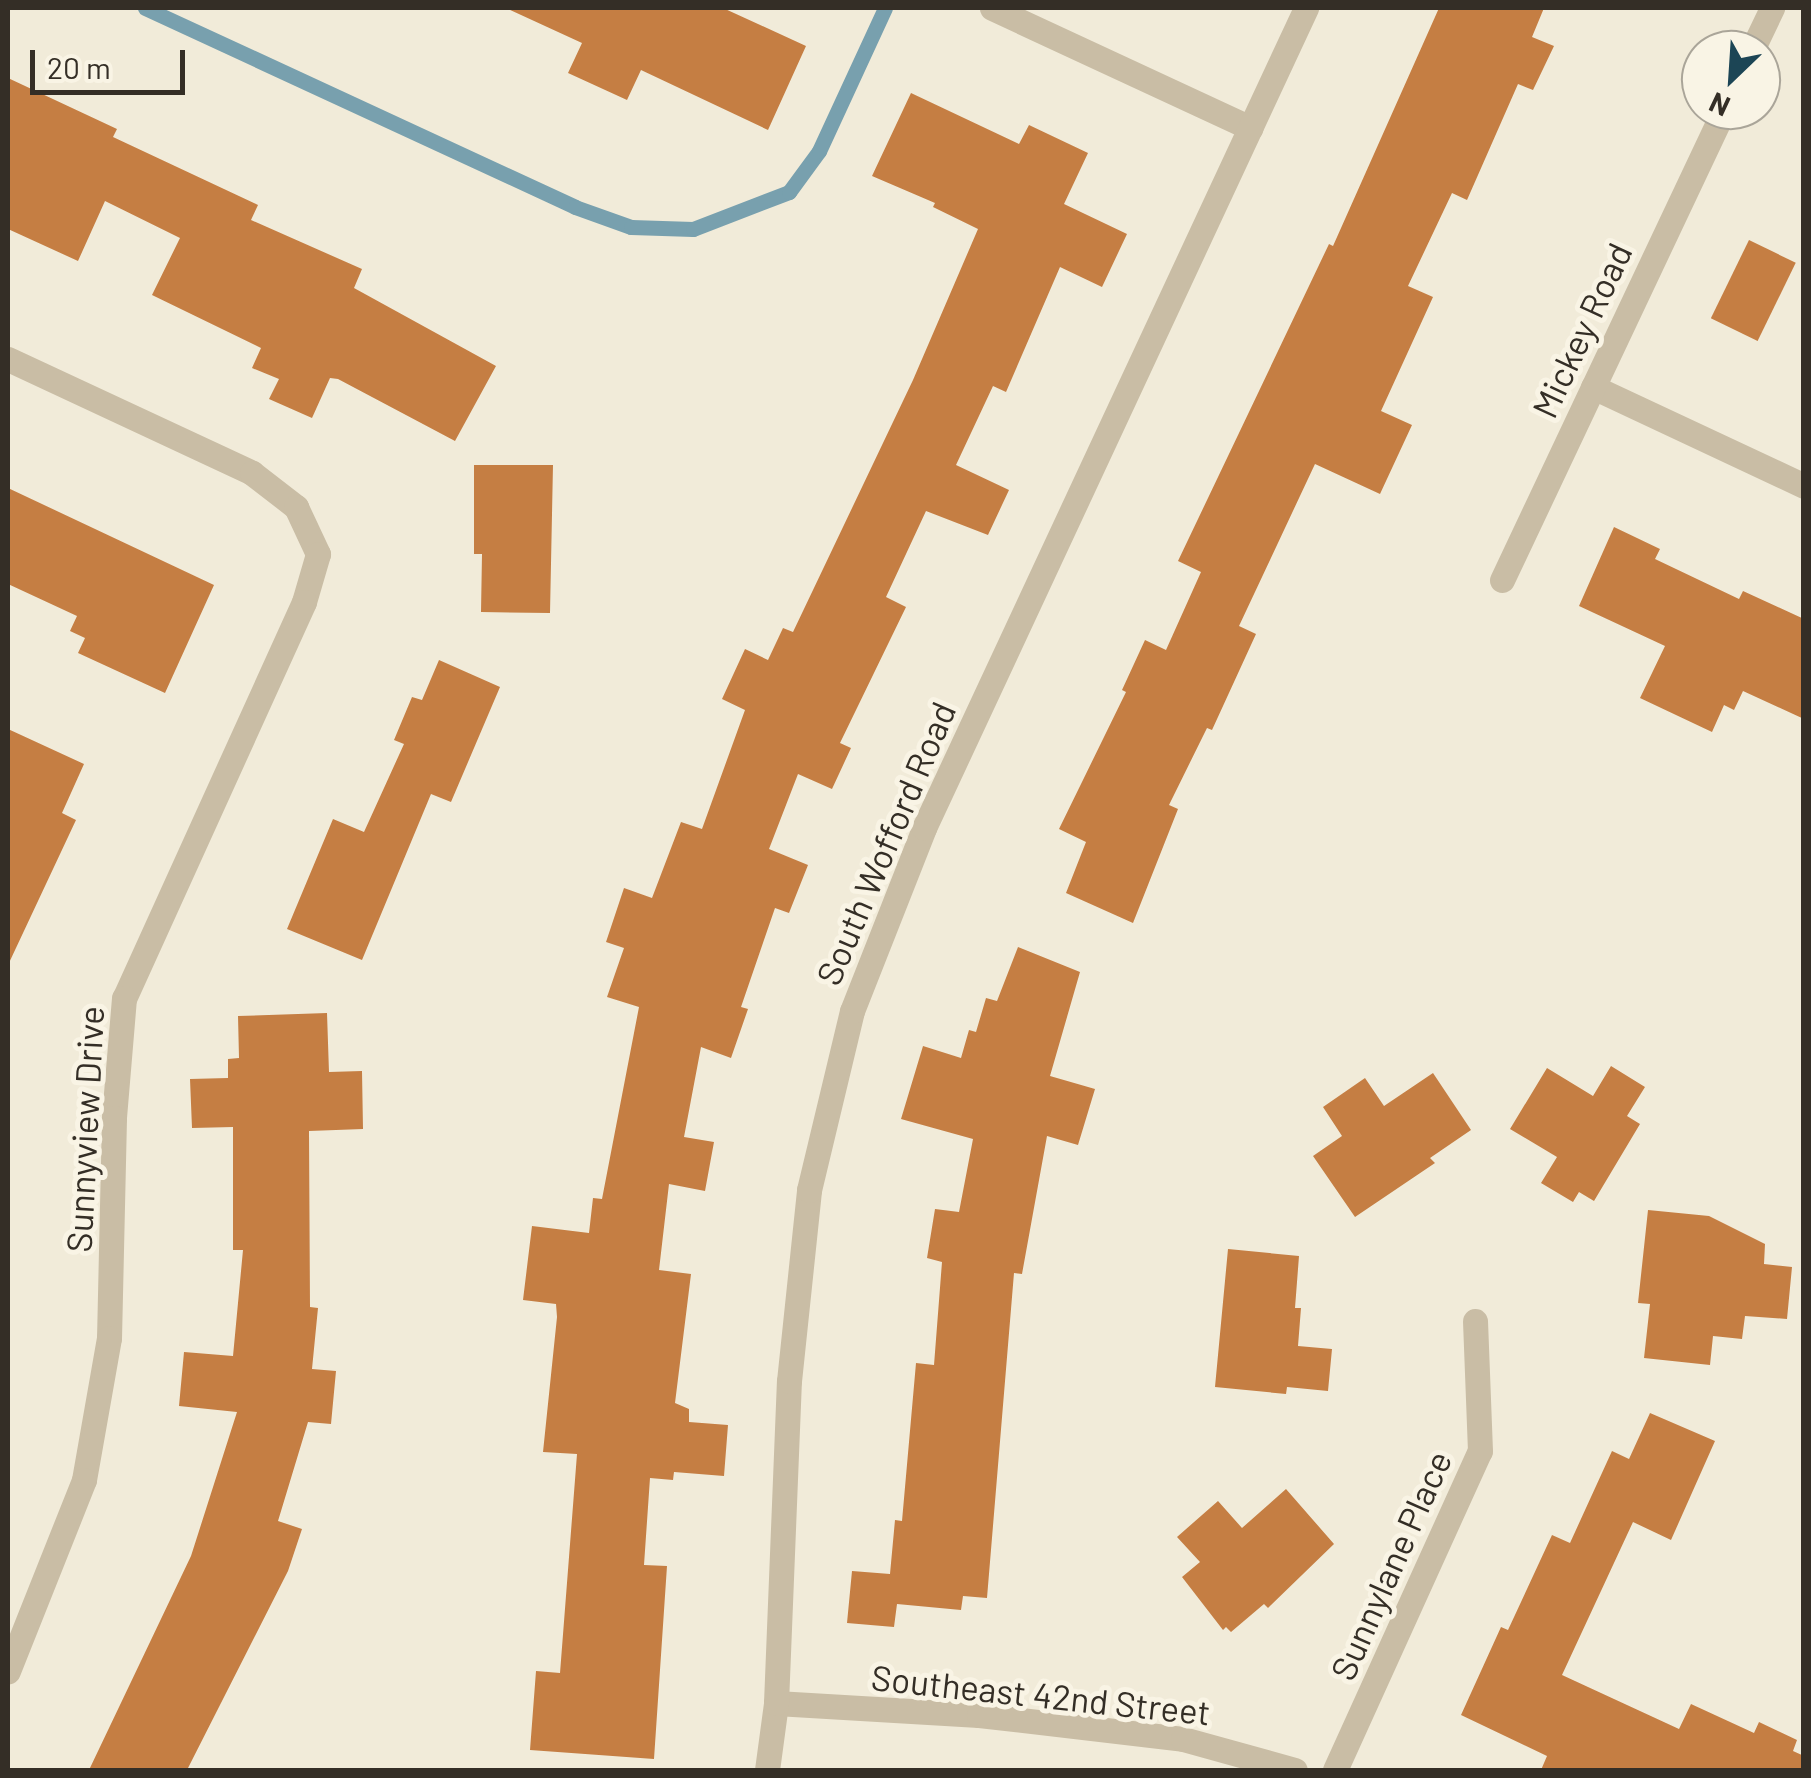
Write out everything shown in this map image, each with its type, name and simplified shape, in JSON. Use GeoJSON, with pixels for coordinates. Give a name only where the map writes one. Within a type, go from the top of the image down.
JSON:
{"type":"FeatureCollection","features":[{"type":"Feature","properties":{"kind":"street"},"geometry":{"type":"LineString","coordinates":[[992,8],[1250,128]]}},
{"type":"Feature","properties":{"kind":"street","name":"South Wofford Road"},"geometry":{"type":"LineString","coordinates":[[767,1770],[776,1703],[790,1382],[808,1190],[852,1011],[924,828],[1306,8]]}},
{"type":"Feature","properties":{"kind":"street","name":"Mickey Road"},"geometry":{"type":"LineString","coordinates":[[1502,580],[1715,130]]}},
{"type":"Feature","properties":{"kind":"street","name":"Sunnyview Drive"},"geometry":{"type":"LineString","coordinates":[[8,359],[252,473],[296,508],[318,554],[304,602],[124,998],[114,1118],[106,1356],[84,1480],[8,1671]]}},
{"type":"Feature","properties":{"kind":"street"},"geometry":{"type":"LineString","coordinates":[[1593,387],[1804,486]]}},
{"type":"Feature","properties":{"kind":"street","name":"Sunnylane Place"},"geometry":{"type":"LineString","coordinates":[[1335,1770],[1480,1451],[1475,1322]]}},
{"type":"Feature","properties":{"kind":"street","name":"Southeast 42nd Street"},"geometry":{"type":"LineString","coordinates":[[776,1703],[979,1715],[1183,1738],[1295,1770]]}},
{"type":"Feature","properties":{"kind":"building"},"geometry":{"type":"Polygon","coordinates":[[[506,8],[723,8],[806,46],[768,130],[641,70],[627,100],[568,73],[582,43],[506,8]]]}},
{"type":"Feature","properties":{"kind":"building"},"geometry":{"type":"Polygon","coordinates":[[[1439,8],[1544,8],[1532,37],[1554,46],[1533,90],[1518,84],[1467,200],[1452,193],[1408,286],[1433,297],[1381,411],[1412,425],[1380,494],[1315,464],[1239,626],[1256,634],[1212,730],[1207,728],[1169,805],[1178,809],[1133,923],[1066,893],[1086,842],[1059,829],[1126,692],[1122,690],[1145,640],[1166,650],[1201,572],[1178,561],[1329,244],[1333,246],[1439,8]]]}},
{"type":"Feature","properties":{"kind":"building"},"geometry":{"type":"Polygon","coordinates":[[[8,78],[117,129],[113,137],[258,205],[251,220],[362,269],[354,288],[496,366],[455,441],[338,379],[330,378],[312,418],[269,399],[279,379],[252,368],[261,348],[152,295],[180,238],[105,201],[78,261],[8,229],[8,78]]]}},
{"type":"Feature","properties":{"kind":"building"},"geometry":{"type":"Polygon","coordinates":[[[911,93],[1019,144],[1029,125],[1088,153],[1064,204],[1127,234],[1102,287],[1060,267],[1006,392],[993,386],[956,465],[1009,490],[988,535],[926,511],[886,597],[906,607],[840,743],[851,748],[832,789],[798,774],[769,849],[808,865],[789,913],[775,908],[741,1007],[748,1009],[731,1058],[701,1047],[684,1137],[714,1142],[705,1191],[669,1184],[659,1270],[691,1274],[675,1403],[689,1409],[689,1422],[728,1425],[724,1476],[674,1472],[673,1480],[650,1478],[644,1565],[667,1566],[654,1759],[530,1750],[536,1671],[560,1673],[577,1454],[543,1452],[557,1317],[556,1304],[523,1300],[532,1226],[589,1233],[593,1198],[602,1199],[639,1007],[607,997],[624,948],[606,942],[624,888],[652,898],[681,822],[702,829],[745,710],[722,699],[745,649],[768,660],[783,628],[793,632],[913,380],[978,229],[933,207],[935,203],[872,176],[911,93]]]}},
{"type":"Feature","properties":{"kind":"building"},"geometry":{"type":"Polygon","coordinates":[[[1749,240],[1796,263],[1758,341],[1711,318],[1749,240]]]}},
{"type":"Feature","properties":{"kind":"building"},"geometry":{"type":"Polygon","coordinates":[[[474,465],[553,465],[550,613],[481,612],[482,554],[474,554],[474,465]]]}},
{"type":"Feature","properties":{"kind":"building"},"geometry":{"type":"Polygon","coordinates":[[[8,488],[214,585],[165,693],[78,653],[85,638],[70,631],[77,616],[8,584],[8,488]]]}},
{"type":"Feature","properties":{"kind":"building"},"geometry":{"type":"Polygon","coordinates":[[[1614,527],[1660,549],[1655,559],[1739,599],[1743,591],[1804,619],[1804,719],[1743,691],[1734,710],[1724,705],[1712,732],[1640,698],[1665,646],[1579,606],[1614,527]]]}},
{"type":"Feature","properties":{"kind":"building"},"geometry":{"type":"Polygon","coordinates":[[[439,660],[500,687],[451,802],[431,794],[362,960],[287,929],[333,819],[364,832],[404,744],[394,740],[412,697],[422,700],[439,660]]]}},
{"type":"Feature","properties":{"kind":"building"},"geometry":{"type":"Polygon","coordinates":[[[8,729],[84,764],[62,813],[76,820],[8,965],[8,729]]]}},
{"type":"Feature","properties":{"kind":"building"},"geometry":{"type":"Polygon","coordinates":[[[1018,947],[1080,972],[1050,1076],[1095,1089],[1078,1145],[1047,1136],[1022,1274],[1014,1273],[987,1598],[963,1596],[961,1610],[897,1604],[894,1627],[847,1623],[852,1571],[890,1574],[895,1520],[902,1521],[916,1363],[934,1365],[942,1262],[927,1258],[935,1209],[959,1212],[973,1139],[901,1119],[923,1046],[961,1058],[969,1030],[976,1032],[986,998],[997,1001],[1018,947]]]}},
{"type":"Feature","properties":{"kind":"building"},"geometry":{"type":"Polygon","coordinates":[[[327,1013],[329,1072],[362,1071],[363,1129],[309,1131],[310,1307],[318,1308],[312,1369],[336,1371],[331,1424],[308,1422],[278,1521],[302,1529],[288,1571],[187,1770],[89,1770],[191,1556],[237,1412],[179,1406],[184,1352],[233,1356],[243,1250],[233,1250],[233,1127],[192,1128],[190,1079],[228,1078],[228,1059],[239,1058],[238,1016],[327,1013]]]}},
{"type":"Feature","properties":{"kind":"building"},"geometry":{"type":"Polygon","coordinates":[[[1611,1066],[1645,1087],[1627,1116],[1640,1124],[1594,1201],[1579,1192],[1573,1202],[1541,1183],[1557,1157],[1510,1129],[1547,1068],[1593,1096],[1611,1066]]]}},
{"type":"Feature","properties":{"kind":"building"},"geometry":{"type":"Polygon","coordinates":[[[1433,1073],[1471,1130],[1430,1158],[1435,1163],[1355,1217],[1313,1156],[1342,1136],[1323,1107],[1365,1078],[1384,1106],[1433,1073]]]}},
{"type":"Feature","properties":{"kind":"building"},"geometry":{"type":"Polygon","coordinates":[[[1648,1210],[1709,1216],[1765,1244],[1764,1264],[1792,1267],[1787,1319],[1745,1316],[1742,1339],[1713,1336],[1710,1365],[1644,1358],[1650,1304],[1638,1303],[1648,1210]]]}},
{"type":"Feature","properties":{"kind":"building"},"geometry":{"type":"Polygon","coordinates":[[[1228,1249],[1299,1256],[1295,1308],[1301,1308],[1298,1346],[1332,1349],[1328,1391],[1287,1387],[1286,1394],[1215,1387],[1228,1249]]]}},
{"type":"Feature","properties":{"kind":"building"},"geometry":{"type":"Polygon","coordinates":[[[1650,1413],[1715,1441],[1671,1540],[1633,1522],[1562,1675],[1679,1729],[1691,1704],[1754,1733],[1759,1722],[1797,1740],[1793,1751],[1804,1756],[1804,1770],[1541,1770],[1547,1756],[1461,1715],[1501,1627],[1508,1630],[1552,1535],[1570,1543],[1612,1451],[1629,1459],[1650,1413]]]}},
{"type":"Feature","properties":{"kind":"building"},"geometry":{"type":"Polygon","coordinates":[[[1286,1489],[1334,1544],[1268,1608],[1264,1604],[1231,1632],[1226,1627],[1223,1630],[1182,1577],[1200,1562],[1177,1537],[1218,1501],[1242,1528],[1286,1489]]]}},
{"type":"Feature","properties":{"kind":"waterway"},"geometry":{"type":"LineString","coordinates":[[145,8],[575,207],[631,227],[693,229],[789,192],[819,151],[885,8]]}}]}
